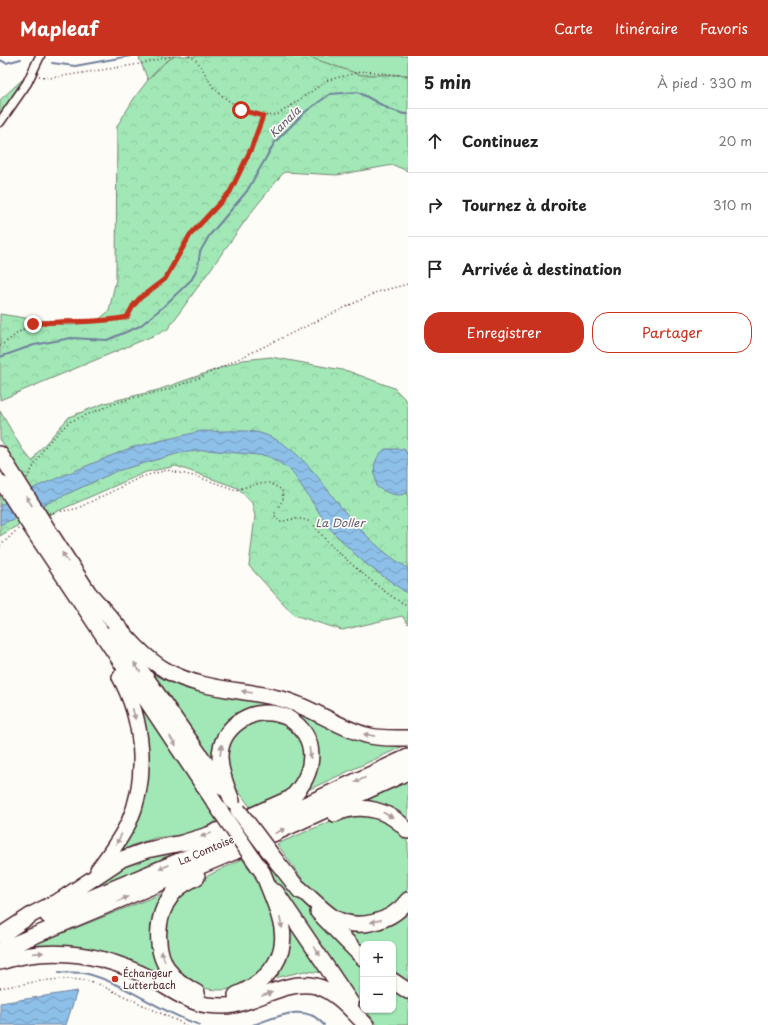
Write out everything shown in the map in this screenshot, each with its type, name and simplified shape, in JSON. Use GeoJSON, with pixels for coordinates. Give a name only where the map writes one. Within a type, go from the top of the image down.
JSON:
{"type":"FeatureCollection","features":[{"type":"Feature","properties":{"kind":"highway"},"geometry":{"type":"LineString","coordinates":[[0,454],[11,480],[89,615],[366,1025]]}},
{"type":"Feature","properties":{"kind":"highway"},"geometry":{"type":"LineString","coordinates":[[37,524],[86,590],[137,666],[277,862],[327,923],[360,955]]}},
{"type":"Feature","properties":{"kind":"highway"},"geometry":{"type":"LineString","coordinates":[[86,590],[150,659],[167,671],[184,679],[285,700],[366,735],[408,738]]}},
{"type":"Feature","properties":{"kind":"highway"},"geometry":{"type":"LineString","coordinates":[[88,883],[114,849],[129,821],[138,792],[141,761],[139,734],[129,693],[105,649],[89,615]]}},
{"type":"Feature","properties":{"kind":"highway"},"geometry":{"type":"LineString","coordinates":[[1,935],[88,883],[122,859],[147,850],[182,843],[208,835],[290,798],[301,787],[308,776],[312,758],[308,742],[301,729],[288,717],[272,713],[253,714],[242,719],[233,726],[225,736],[220,758],[223,774],[235,805]]}},
{"type":"Feature","properties":{"kind":"highway","name":"La Comtoise"},"geometry":{"type":"LineString","coordinates":[[1,935],[227,841],[408,757]]}},
{"type":"Feature","properties":{"kind":"highway","name":"La Comtoise"},"geometry":{"type":"LineString","coordinates":[[0,950],[219,859],[408,772]]}},
{"type":"Feature","properties":{"kind":"highway"},"geometry":{"type":"LineString","coordinates":[[312,817],[324,818],[351,809],[372,809],[392,816],[408,832]]}},
{"type":"Feature","properties":{"kind":"highway"},"geometry":{"type":"LineString","coordinates":[[219,859],[209,870],[180,886],[173,893],[168,901],[160,922],[158,936],[160,949],[167,967],[181,983],[198,993],[217,998],[233,997],[253,988],[267,976],[278,958],[281,947],[282,931],[280,916],[262,871]]}},
{"type":"Feature","properties":{"kind":"highway"},"geometry":{"type":"LineString","coordinates":[[294,883],[334,917],[359,924],[380,921],[391,916],[408,900]]}},
{"type":"Feature","properties":{"kind":"highway"},"geometry":{"type":"LineString","coordinates":[[0,962],[28,954],[45,953],[84,955],[127,967],[188,999],[204,1004],[219,1006],[233,1005],[293,986],[316,986],[334,995],[366,1025]]}},
{"type":"Feature","properties":{"kind":"highway"},"geometry":{"type":"LineString","coordinates":[[396,983],[408,991]]}},
{"type":"Feature","properties":{"kind":"street"},"geometry":{"type":"LineString","coordinates":[[0,122],[27,83],[40,56]]}},
{"type":"Feature","properties":{"kind":"path"},"geometry":{"type":"LineString","coordinates":[[32,73],[50,78],[140,64],[173,56]]}},
{"type":"Feature","properties":{"kind":"path"},"geometry":{"type":"LineString","coordinates":[[189,56],[195,59],[215,88],[236,106],[241,110],[263,116],[277,115],[328,80],[364,71],[408,76]]}},
{"type":"Feature","properties":{"kind":"path"},"geometry":{"type":"LineString","coordinates":[[0,346],[33,324],[64,321],[111,321],[127,317],[133,306],[140,298],[165,279],[190,235],[230,192],[251,149],[263,116]]}},
{"type":"Feature","properties":{"kind":"path"},"geometry":{"type":"LineString","coordinates":[[11,480],[29,477],[46,445],[69,422],[121,401],[166,390],[199,378],[377,292],[408,284]]}},
{"type":"Feature","properties":{"kind":"path"},"geometry":{"type":"LineString","coordinates":[[97,497],[141,477],[167,470],[198,477],[236,490],[256,484],[270,483],[282,490],[283,499],[274,515],[281,522],[295,517],[309,521],[327,541],[360,571],[377,585],[408,605]]}},
{"type":"Feature","properties":{"kind":"path"},"geometry":{"type":"LineString","coordinates":[[0,988],[68,979],[81,979],[96,983],[186,1025]]}},
{"type":"Feature","properties":{"kind":"green space"},"geometry":{"type":"Polygon","coordinates":[[[146,56],[175,56],[164,63],[148,80],[139,58],[146,56]]]}},
{"type":"Feature","properties":{"kind":"green space"},"geometry":{"type":"Polygon","coordinates":[[[175,56],[306,56],[361,75],[408,75],[408,171],[393,165],[337,175],[284,172],[253,210],[167,330],[0,400],[0,314],[69,325],[96,322],[109,311],[116,279],[117,126],[135,97],[148,80],[164,63],[175,56]]]}},
{"type":"Feature","properties":{"kind":"green space"},"geometry":{"type":"Polygon","coordinates":[[[306,56],[408,56],[408,75],[361,75],[306,56]]]}},
{"type":"Feature","properties":{"kind":"green space"},"geometry":{"type":"Polygon","coordinates":[[[24,78],[0,118],[0,100],[24,78]]]}},
{"type":"Feature","properties":{"kind":"green space"},"geometry":{"type":"Polygon","coordinates":[[[271,357],[348,371],[394,388],[408,402],[408,456],[404,449],[406,494],[408,492],[408,624],[402,616],[342,630],[294,615],[249,566],[255,516],[252,503],[238,488],[176,466],[146,472],[49,515],[0,439],[0,411],[22,449],[33,462],[37,453],[69,417],[105,403],[158,390],[243,360],[271,357]]]}},
{"type":"Feature","properties":{"kind":"green space"},"geometry":{"type":"Polygon","coordinates":[[[0,492],[20,524],[0,536],[0,492]]]}},
{"type":"Feature","properties":{"kind":"green space"},"geometry":{"type":"Polygon","coordinates":[[[149,667],[281,703],[408,744],[301,793],[316,775],[318,757],[272,706],[246,710],[236,714],[229,720],[223,727],[219,737],[216,749],[216,764],[149,667]]]}},
{"type":"Feature","properties":{"kind":"green space"},"geometry":{"type":"Polygon","coordinates":[[[134,692],[222,821],[192,834],[155,838],[133,845],[115,856],[147,769],[147,737],[134,692]]]}},
{"type":"Feature","properties":{"kind":"green space"},"geometry":{"type":"Polygon","coordinates":[[[261,717],[290,725],[297,730],[302,737],[305,765],[298,781],[288,791],[251,808],[231,781],[225,763],[233,731],[261,717]]]}},
{"type":"Feature","properties":{"kind":"green space"},"geometry":{"type":"Polygon","coordinates":[[[408,780],[408,823],[358,803],[408,780]]]}},
{"type":"Feature","properties":{"kind":"green space"},"geometry":{"type":"Polygon","coordinates":[[[362,814],[388,821],[397,828],[408,844],[407,889],[401,898],[384,911],[364,916],[343,913],[324,902],[309,887],[277,844],[343,816],[362,814]]]}},
{"type":"Feature","properties":{"kind":"green space"},"geometry":{"type":"Polygon","coordinates":[[[200,842],[87,891],[126,864],[200,842]]]}},
{"type":"Feature","properties":{"kind":"green space"},"geometry":{"type":"Polygon","coordinates":[[[242,859],[261,886],[272,909],[277,929],[274,949],[264,968],[250,981],[233,988],[214,990],[197,985],[181,975],[170,960],[164,939],[165,921],[175,898],[185,889],[242,859]]]}},
{"type":"Feature","properties":{"kind":"green space"},"geometry":{"type":"Polygon","coordinates":[[[270,860],[330,934],[360,959],[360,1003],[342,979],[264,863],[270,860]]]}},
{"type":"Feature","properties":{"kind":"green space"},"geometry":{"type":"Polygon","coordinates":[[[166,892],[163,972],[157,974],[124,958],[89,948],[33,945],[166,892]]]}},
{"type":"Feature","properties":{"kind":"green space"},"geometry":{"type":"Polygon","coordinates":[[[408,909],[408,981],[396,972],[396,941],[360,941],[360,946],[337,922],[408,909]]]}},
{"type":"Feature","properties":{"kind":"green space"},"geometry":{"type":"Polygon","coordinates":[[[284,911],[325,973],[305,971],[275,978],[285,961],[288,938],[284,911]]]}},
{"type":"Feature","properties":{"kind":"green space"},"geometry":{"type":"Polygon","coordinates":[[[396,987],[408,996],[408,1025],[377,1025],[368,1013],[396,1013],[396,987]]]}},
{"type":"Feature","properties":{"kind":"water","name":"La Doller"},"geometry":{"type":"Polygon","coordinates":[[[202,431],[240,431],[260,433],[274,438],[286,446],[308,465],[344,511],[366,535],[390,557],[408,568],[408,594],[366,564],[355,554],[330,529],[291,470],[268,456],[207,450],[180,453],[117,471],[0,525],[0,505],[38,486],[130,448],[202,431]]]}},
{"type":"Feature","properties":{"kind":"water"},"geometry":{"type":"Polygon","coordinates":[[[385,449],[404,449],[408,456],[408,492],[404,494],[392,494],[377,487],[375,466],[377,458],[385,449]]]}},
{"type":"Feature","properties":{"kind":"water"},"geometry":{"type":"Polygon","coordinates":[[[77,991],[66,1025],[0,1025],[0,1003],[77,991]]]}},
{"type":"Feature","properties":{"kind":"waterway"},"geometry":{"type":"LineString","coordinates":[[52,63],[75,66],[130,56]]}},
{"type":"Feature","properties":{"kind":"waterway"},"geometry":{"type":"LineString","coordinates":[[0,60],[6,63],[21,59]]}},
{"type":"Feature","properties":{"kind":"waterway","name":"Kanala"},"geometry":{"type":"LineString","coordinates":[[0,357],[34,345],[71,338],[107,340],[140,326],[163,307],[192,279],[198,266],[200,252],[209,236],[247,191],[275,142],[305,112],[330,94],[358,92],[389,109],[408,114]]}},
{"type":"Feature","properties":{"kind":"waterway"},"geometry":{"type":"LineString","coordinates":[[59,972],[84,973],[99,978],[128,990],[170,1013],[200,1025]]}},
{"type":"Feature","properties":{"kind":"waterway"},"geometry":{"type":"LineString","coordinates":[[253,1025],[290,1013],[308,1014],[316,1018],[324,1025]]}},
{"type":"Feature","properties":{"kind":"place","name":"Échangeur Lutterbach"},"geometry":{"type":"Point","coordinates":[115,979]}},
{"type":"Feature","properties":{"kind":"route"},"geometry":{"type":"LineString","coordinates":[[33,324],[85,320],[111,321],[127,317],[133,306],[140,298],[165,279],[190,235],[230,192],[251,149],[263,116],[241,110]]}}]}
